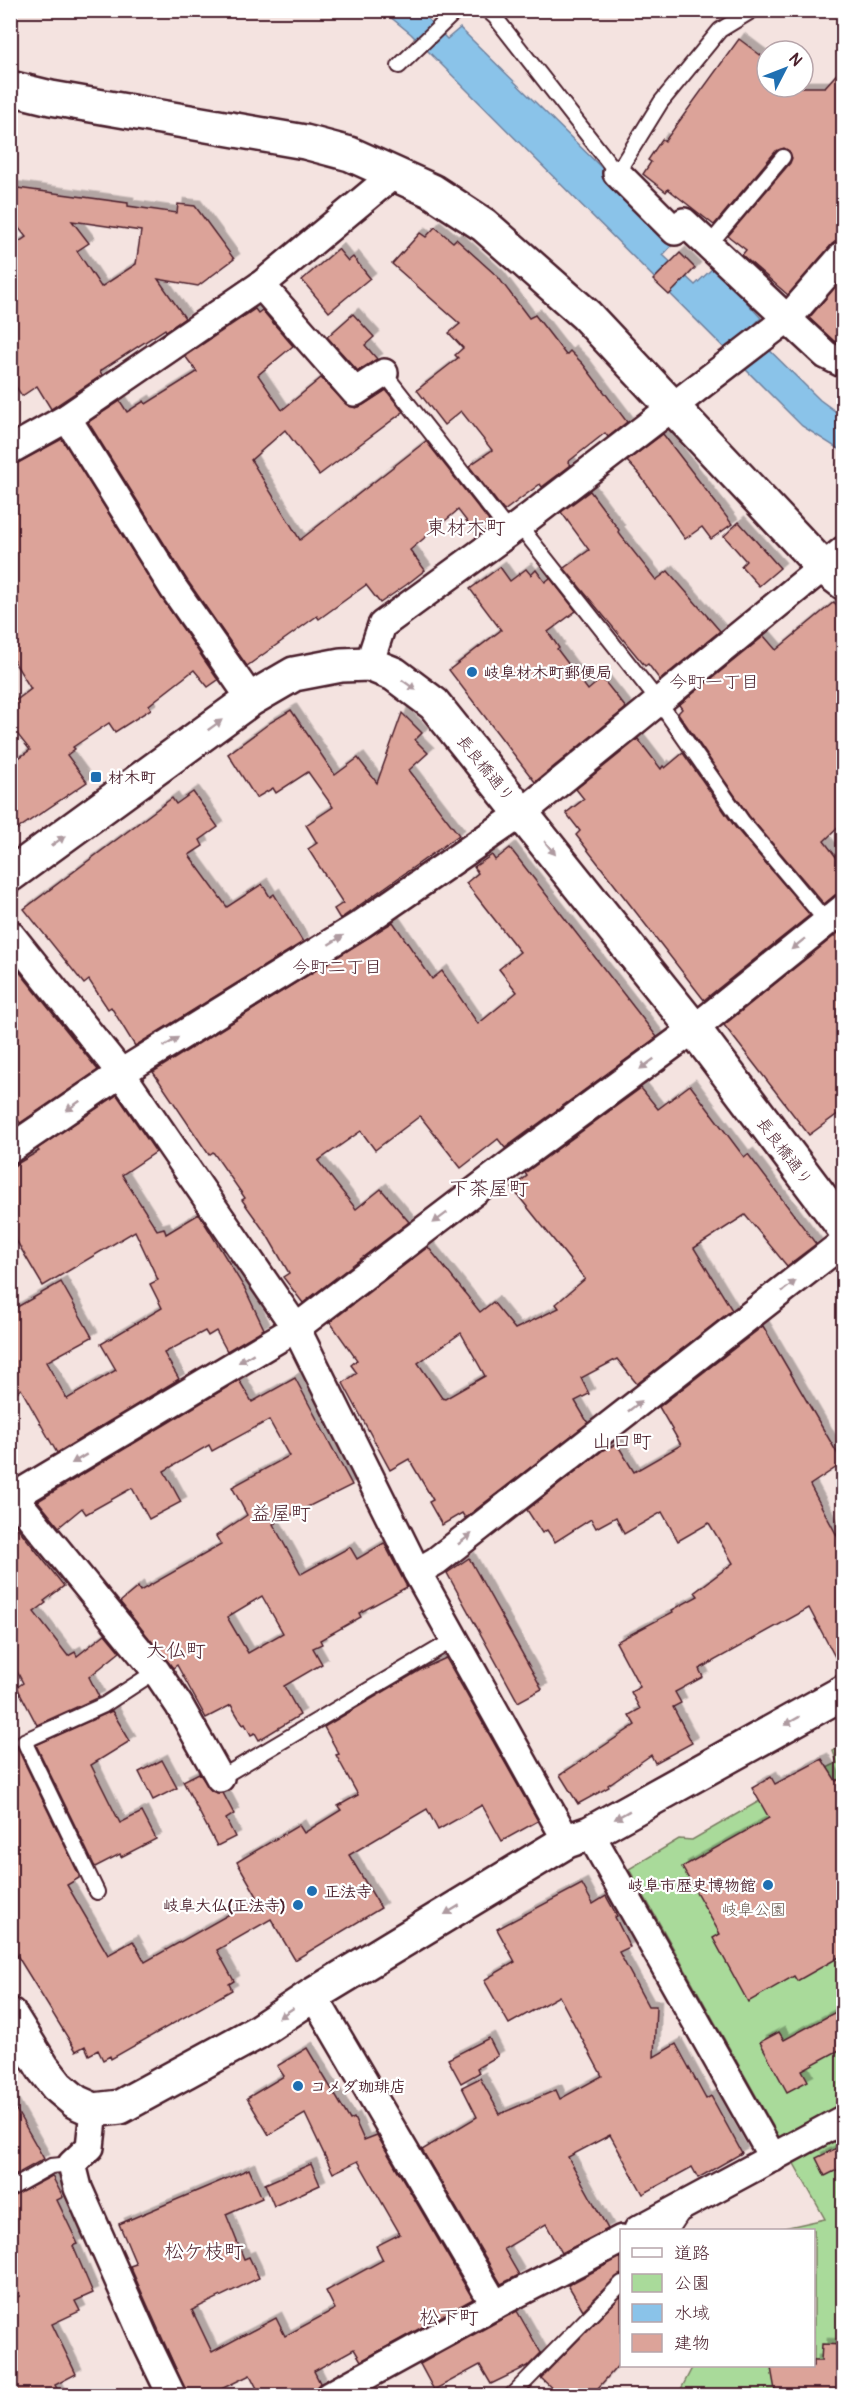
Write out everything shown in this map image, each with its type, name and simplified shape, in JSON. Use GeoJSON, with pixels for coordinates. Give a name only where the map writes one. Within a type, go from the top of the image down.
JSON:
{"type":"FeatureCollection","features":[{"type":"Feature","properties":{"kind":"main road"},"geometry":{"type":"LineString","coordinates":[[10,88],[51,98],[305,142],[350,154],[432,191],[484,225],[586,315],[672,407],[837,566]]}},
{"type":"Feature","properties":{"kind":"main road","name":"長良橋通り"},"geometry":{"type":"LineString","coordinates":[[10,875],[251,699],[294,674],[341,665],[369,664],[394,674],[434,704],[694,1029],[843,1228]]}},
{"type":"Feature","properties":{"kind":"main road"},"geometry":{"type":"LineString","coordinates":[[10,2014],[43,2068],[57,2086],[76,2102],[94,2110],[120,2107],[256,2033],[314,1995],[578,1837],[843,1692]]}},
{"type":"Feature","properties":{"kind":"street"},"geometry":{"type":"LineString","coordinates":[[617,173],[675,231],[684,222],[709,245],[778,326],[843,364]]}},
{"type":"Feature","properties":{"kind":"street"},"geometry":{"type":"LineString","coordinates":[[10,450],[68,418],[261,285],[393,175]]}},
{"type":"Feature","properties":{"kind":"street"},"geometry":{"type":"LineString","coordinates":[[369,664],[382,625],[514,529],[778,326],[843,254]]}},
{"type":"Feature","properties":{"kind":"street"},"geometry":{"type":"LineString","coordinates":[[261,285],[355,392],[384,373]]}},
{"type":"Feature","properties":{"kind":"street"},"geometry":{"type":"LineString","coordinates":[[68,418],[174,589],[251,699]]}},
{"type":"Feature","properties":{"kind":"street"},"geometry":{"type":"LineString","coordinates":[[10,1149],[121,1073],[360,925],[522,813],[659,702],[837,566]]}},
{"type":"Feature","properties":{"kind":"street"},"geometry":{"type":"LineString","coordinates":[[220,1778],[179,1705],[156,1671],[12,1496],[296,1328],[512,1163],[694,1029],[835,914]]}},
{"type":"Feature","properties":{"kind":"street"},"geometry":{"type":"LineString","coordinates":[[10,934],[121,1073],[296,1328],[453,1640],[578,1837],[772,2158]]}},
{"type":"Feature","properties":{"kind":"street"},"geometry":{"type":"LineString","coordinates":[[417,1572],[436,1561],[843,1242]]}},
{"type":"Feature","properties":{"kind":"street"},"geometry":{"type":"LineString","coordinates":[[314,1995],[495,2305]]}},
{"type":"Feature","properties":{"kind":"street"},"geometry":{"type":"LineString","coordinates":[[94,2110],[90,2146],[72,2164],[78,2188],[172,2396]]}},
{"type":"Feature","properties":{"kind":"street"},"geometry":{"type":"LineString","coordinates":[[640,2229],[843,2119]]}},
{"type":"Feature","properties":{"kind":"street"},"geometry":{"type":"LineString","coordinates":[[329,2396],[620,2240]]}},
{"type":"Feature","properties":{"kind":"lane"},"geometry":{"type":"LineString","coordinates":[[487,10],[495,17],[617,173],[661,102],[720,30],[753,10]]}},
{"type":"Feature","properties":{"kind":"lane"},"geometry":{"type":"LineString","coordinates":[[403,62],[453,14]]}},
{"type":"Feature","properties":{"kind":"lane"},"geometry":{"type":"LineString","coordinates":[[709,245],[783,157]]}},
{"type":"Feature","properties":{"kind":"lane"},"geometry":{"type":"LineString","coordinates":[[384,373],[659,702],[742,821],[835,914]]}},
{"type":"Feature","properties":{"kind":"lane"},"geometry":{"type":"LineString","coordinates":[[220,1778],[453,1640]]}},
{"type":"Feature","properties":{"kind":"lane"},"geometry":{"type":"LineString","coordinates":[[97,1892],[24,1741],[104,1705],[156,1671]]}},
{"type":"Feature","properties":{"kind":"lane"},"geometry":{"type":"LineString","coordinates":[[10,2189],[51,2166],[72,2164]]}},
{"type":"Feature","properties":{"kind":"lane"},"geometry":{"type":"LineString","coordinates":[[672,2229],[687,2205]]}},
{"type":"Feature","properties":{"kind":"lane"},"geometry":{"type":"LineString","coordinates":[[511,2396],[620,2284]]}},
{"type":"Feature","properties":{"kind":"green space","name":"岐阜公園"},"geometry":{"type":"Polygon","coordinates":[[[843,1745],[843,2395],[678,2395],[692,2367],[815,2367],[815,2229],[780,2229],[825,2219],[629,1869],[679,1839],[692,1840],[756,1803],[837,1763],[833,1751],[843,1745]]]}},
{"type":"Feature","properties":{"kind":"water"},"geometry":{"type":"Polygon","coordinates":[[[383,11],[420,11],[447,39],[460,28],[676,241],[663,255],[695,285],[714,267],[761,318],[749,330],[820,400],[843,417],[843,452],[802,426],[411,34],[383,11]]]}},
{"type":"Feature","properties":{"kind":"building"},"geometry":{"type":"Polygon","coordinates":[[[739,39],[755,51],[755,99],[815,99],[815,87],[825,87],[843,67],[843,239],[832,244],[788,295],[742,255],[746,250],[728,236],[790,163],[792,158],[789,151],[784,148],[776,151],[714,225],[668,189],[666,192],[643,174],[651,162],[648,160],[662,139],[665,141],[739,39]]]}},
{"type":"Feature","properties":{"kind":"building"},"geometry":{"type":"Polygon","coordinates":[[[10,187],[128,203],[128,206],[177,213],[178,204],[195,206],[234,259],[198,286],[158,279],[185,318],[100,371],[102,375],[51,409],[37,386],[22,396],[10,378],[10,248],[26,237],[10,217],[10,187]],[[72,221],[89,243],[77,251],[101,287],[136,264],[141,231],[72,221]]]}},
{"type":"Feature","properties":{"kind":"building"},"geometry":{"type":"Polygon","coordinates":[[[435,227],[453,242],[456,239],[498,277],[529,318],[535,315],[566,355],[570,351],[583,364],[627,422],[608,437],[605,433],[568,462],[571,465],[542,487],[540,484],[504,511],[469,466],[492,450],[461,411],[444,425],[417,390],[458,358],[455,355],[463,348],[449,333],[460,324],[392,264],[420,233],[426,237],[435,227]]]}},
{"type":"Feature","properties":{"kind":"building"},"geometry":{"type":"Polygon","coordinates":[[[338,249],[348,261],[353,257],[370,278],[329,312],[302,280],[338,249]]]}},
{"type":"Feature","properties":{"kind":"building"},"geometry":{"type":"Polygon","coordinates":[[[680,253],[695,268],[669,295],[653,280],[680,253]]]}},
{"type":"Feature","properties":{"kind":"building"},"geometry":{"type":"Polygon","coordinates":[[[843,278],[843,346],[834,341],[809,318],[843,278]]]}},
{"type":"Feature","properties":{"kind":"building"},"geometry":{"type":"Polygon","coordinates":[[[255,309],[258,313],[262,310],[293,346],[258,375],[282,410],[321,378],[349,406],[356,408],[363,405],[386,390],[403,412],[319,475],[285,430],[251,460],[300,540],[426,441],[489,521],[475,532],[458,510],[410,550],[425,570],[406,585],[380,603],[366,585],[319,619],[317,616],[247,666],[187,580],[88,422],[120,401],[127,412],[144,401],[146,404],[197,372],[185,356],[255,309]]]}},
{"type":"Feature","properties":{"kind":"building"},"geometry":{"type":"Polygon","coordinates":[[[353,314],[374,337],[365,345],[377,359],[358,371],[327,337],[353,314]]]}},
{"type":"Feature","properties":{"kind":"building"},"geometry":{"type":"Polygon","coordinates":[[[663,434],[732,524],[711,539],[702,527],[685,539],[640,475],[627,461],[663,434]]]}},
{"type":"Feature","properties":{"kind":"building"},"geometry":{"type":"Polygon","coordinates":[[[62,439],[161,597],[218,680],[208,687],[194,670],[149,705],[151,709],[115,732],[109,723],[73,747],[75,749],[67,755],[87,782],[10,834],[10,764],[30,750],[10,725],[10,705],[31,689],[10,655],[10,467],[62,439]]]}},
{"type":"Feature","properties":{"kind":"building"},"geometry":{"type":"Polygon","coordinates":[[[590,491],[619,530],[618,532],[656,580],[668,571],[720,631],[660,680],[648,664],[645,666],[564,568],[589,550],[561,512],[590,491]]]}},
{"type":"Feature","properties":{"kind":"building"},"geometry":{"type":"Polygon","coordinates":[[[739,522],[780,568],[759,586],[741,566],[746,561],[724,536],[739,522]]]}},
{"type":"Feature","properties":{"kind":"building"},"geometry":{"type":"Polygon","coordinates":[[[500,567],[510,581],[526,569],[531,575],[536,570],[545,582],[550,578],[576,611],[548,632],[559,648],[557,649],[588,690],[602,678],[626,708],[535,782],[449,670],[501,630],[470,589],[500,567]]]}},
{"type":"Feature","properties":{"kind":"building"},"geometry":{"type":"Polygon","coordinates":[[[834,602],[843,612],[843,823],[824,841],[843,866],[843,893],[835,895],[824,904],[749,816],[678,713],[682,709],[679,705],[764,636],[776,650],[834,602]]]}},
{"type":"Feature","properties":{"kind":"building"},"geometry":{"type":"Polygon","coordinates":[[[291,710],[335,775],[358,758],[377,783],[402,713],[422,733],[415,740],[428,753],[409,770],[459,835],[340,919],[334,909],[343,903],[308,849],[317,843],[306,825],[333,807],[308,772],[276,793],[273,788],[256,798],[228,754],[291,710]]]}},
{"type":"Feature","properties":{"kind":"building"},"geometry":{"type":"Polygon","coordinates":[[[638,739],[661,769],[683,753],[735,827],[810,915],[704,1000],[576,835],[580,831],[566,813],[584,799],[576,789],[638,739]]]}},
{"type":"Feature","properties":{"kind":"building"},"geometry":{"type":"Polygon","coordinates":[[[193,792],[218,827],[200,840],[203,846],[189,855],[227,907],[262,884],[270,897],[274,894],[303,942],[135,1046],[111,1007],[108,1009],[89,980],[84,984],[24,909],[172,798],[176,804],[193,792]]]}},
{"type":"Feature","properties":{"kind":"building"},"geometry":{"type":"Polygon","coordinates":[[[510,848],[657,1037],[505,1148],[498,1139],[461,1168],[420,1116],[375,1150],[361,1131],[318,1161],[356,1209],[381,1189],[409,1222],[303,1303],[283,1277],[289,1273],[267,1235],[242,1200],[245,1198],[213,1152],[209,1155],[153,1072],[393,922],[432,979],[442,971],[478,1024],[517,992],[499,969],[520,952],[466,883],[478,873],[474,867],[492,855],[495,860],[510,848]]]}},
{"type":"Feature","properties":{"kind":"building"},"geometry":{"type":"Polygon","coordinates":[[[843,929],[843,1110],[809,1135],[724,1025],[843,929]]]}},
{"type":"Feature","properties":{"kind":"building"},"geometry":{"type":"Polygon","coordinates":[[[10,960],[98,1070],[20,1123],[10,1107],[10,960]]]}},
{"type":"Feature","properties":{"kind":"building"},"geometry":{"type":"Polygon","coordinates":[[[690,1085],[744,1157],[748,1154],[816,1244],[787,1266],[745,1215],[694,1248],[732,1310],[637,1384],[617,1359],[581,1378],[589,1394],[575,1401],[588,1423],[465,1518],[462,1513],[442,1525],[429,1502],[433,1500],[409,1459],[390,1470],[343,1383],[357,1373],[351,1365],[357,1360],[330,1322],[428,1247],[480,1312],[493,1302],[515,1329],[559,1308],[556,1304],[585,1279],[512,1188],[527,1176],[525,1173],[641,1088],[658,1109],[690,1085]],[[461,1333],[418,1363],[442,1398],[445,1399],[485,1376],[461,1333]]]}},
{"type":"Feature","properties":{"kind":"building"},"geometry":{"type":"Polygon","coordinates":[[[117,1095],[156,1152],[122,1175],[157,1230],[164,1228],[166,1234],[199,1214],[245,1289],[264,1329],[227,1351],[216,1331],[208,1336],[205,1331],[164,1353],[179,1379],[57,1453],[21,1389],[10,1397],[10,1311],[61,1282],[92,1337],[46,1362],[67,1399],[116,1370],[101,1344],[162,1308],[150,1284],[158,1280],[135,1231],[43,1286],[10,1230],[10,1168],[39,1151],[37,1149],[117,1095]]]}},
{"type":"Feature","properties":{"kind":"building"},"geometry":{"type":"Polygon","coordinates":[[[763,1326],[843,1463],[810,1485],[843,1547],[843,1672],[809,1608],[699,1669],[703,1677],[675,1692],[681,1703],[673,1707],[692,1743],[655,1763],[651,1755],[608,1785],[609,1787],[578,1804],[560,1775],[635,1725],[629,1715],[640,1709],[631,1692],[640,1687],[616,1642],[698,1596],[695,1592],[733,1563],[709,1523],[678,1541],[662,1512],[624,1534],[616,1517],[596,1528],[591,1519],[555,1542],[547,1530],[542,1533],[527,1510],[603,1450],[617,1444],[634,1472],[681,1445],[659,1407],[763,1326]]]}},
{"type":"Feature","properties":{"kind":"building"},"geometry":{"type":"Polygon","coordinates":[[[295,1378],[352,1485],[273,1524],[301,1574],[350,1547],[357,1559],[384,1543],[407,1587],[359,1613],[361,1617],[320,1640],[322,1644],[313,1648],[322,1664],[284,1686],[300,1715],[259,1740],[255,1733],[251,1735],[245,1724],[243,1725],[231,1705],[206,1718],[177,1665],[173,1668],[120,1602],[138,1587],[140,1591],[221,1545],[216,1536],[247,1515],[232,1487],[289,1456],[269,1420],[212,1451],[209,1445],[164,1471],[181,1502],[149,1519],[132,1488],[86,1514],[82,1508],[59,1527],[38,1501],[239,1380],[252,1402],[295,1378]],[[262,1596],[227,1617],[248,1653],[283,1633],[262,1596]]]}},
{"type":"Feature","properties":{"kind":"building"},"geometry":{"type":"Polygon","coordinates":[[[10,1518],[64,1586],[34,1612],[68,1656],[75,1652],[77,1656],[105,1634],[120,1652],[89,1677],[99,1697],[37,1725],[17,1687],[23,1683],[10,1658],[10,1518]]]}},
{"type":"Feature","properties":{"kind":"building"},"geometry":{"type":"Polygon","coordinates":[[[469,1558],[542,1689],[518,1702],[447,1573],[469,1558]]]}},
{"type":"Feature","properties":{"kind":"building"},"geometry":{"type":"Polygon","coordinates":[[[446,1658],[538,1821],[502,1841],[482,1805],[438,1830],[427,1809],[349,1855],[381,1908],[295,1960],[271,1919],[217,1950],[234,1981],[229,1984],[232,1990],[111,2059],[110,2056],[103,2060],[98,2050],[89,2055],[85,2046],[76,2051],[10,1944],[10,1749],[16,1745],[79,1875],[79,1878],[67,1885],[108,1955],[133,1941],[145,1962],[258,1898],[237,1862],[299,1825],[304,1833],[341,1810],[338,1806],[358,1795],[324,1727],[422,1669],[446,1658]]]}},
{"type":"Feature","properties":{"kind":"building"},"geometry":{"type":"Polygon","coordinates":[[[112,1711],[130,1741],[91,1765],[120,1823],[142,1812],[156,1839],[95,1867],[36,1745],[112,1711]]]}},
{"type":"Feature","properties":{"kind":"building","name":"岐阜市歴史博物館"},"geometry":{"type":"Polygon","coordinates":[[[822,1759],[836,1781],[843,1777],[843,1955],[797,1981],[794,1976],[748,2002],[713,1938],[720,1934],[682,1867],[769,1818],[752,1788],[771,1777],[775,1784],[822,1759]]]}},
{"type":"Feature","properties":{"kind":"building"},"geometry":{"type":"Polygon","coordinates":[[[162,1760],[177,1788],[153,1800],[139,1772],[162,1760]]]}},
{"type":"Feature","properties":{"kind":"building"},"geometry":{"type":"Polygon","coordinates":[[[199,1773],[212,1791],[223,1793],[234,1814],[226,1819],[235,1837],[217,1846],[183,1781],[199,1773]]]}},
{"type":"Feature","properties":{"kind":"building"},"geometry":{"type":"Polygon","coordinates":[[[582,1884],[593,1904],[606,1896],[630,1947],[619,1952],[648,2006],[656,2006],[654,2057],[676,2044],[706,2099],[711,2096],[742,2153],[698,2178],[692,2167],[643,2194],[610,2135],[568,2157],[608,2229],[562,2253],[546,2224],[504,2249],[519,2275],[501,2284],[422,2150],[477,2117],[462,2087],[480,2078],[500,2114],[556,2090],[560,2099],[602,2076],[559,1996],[509,2024],[484,1980],[515,1962],[497,1929],[582,1884]]]}},
{"type":"Feature","properties":{"kind":"building"},"geometry":{"type":"Polygon","coordinates":[[[843,2008],[843,2048],[802,2070],[808,2081],[787,2092],[760,2042],[779,2032],[784,2040],[843,2008]]]}},
{"type":"Feature","properties":{"kind":"building"},"geometry":{"type":"Polygon","coordinates":[[[489,2038],[498,2056],[477,2068],[479,2073],[461,2083],[448,2059],[489,2038]]]}},
{"type":"Feature","properties":{"kind":"building"},"geometry":{"type":"Polygon","coordinates":[[[307,2048],[350,2120],[354,2118],[364,2140],[377,2135],[473,2299],[361,2361],[354,2349],[314,2371],[320,2383],[304,2396],[261,2396],[250,2375],[207,2396],[188,2396],[130,2266],[136,2264],[119,2224],[249,2169],[262,2198],[226,2214],[244,2259],[249,2257],[259,2278],[192,2310],[212,2352],[276,2318],[285,2336],[335,2309],[326,2291],[383,2260],[376,2246],[400,2234],[358,2161],[333,2173],[305,2114],[269,2135],[247,2098],[284,2076],[277,2066],[307,2048]]]}},
{"type":"Feature","properties":{"kind":"building"},"geometry":{"type":"Polygon","coordinates":[[[10,2099],[44,2159],[10,2178],[10,2099]]]}},
{"type":"Feature","properties":{"kind":"building"},"geometry":{"type":"Polygon","coordinates":[[[843,2145],[843,2167],[825,2176],[816,2158],[843,2145]]]}},
{"type":"Feature","properties":{"kind":"building"},"geometry":{"type":"Polygon","coordinates":[[[311,2164],[320,2185],[274,2206],[265,2184],[311,2164]]]}},
{"type":"Feature","properties":{"kind":"building"},"geometry":{"type":"Polygon","coordinates":[[[52,2176],[63,2197],[57,2200],[78,2244],[73,2246],[93,2293],[75,2301],[80,2311],[52,2324],[76,2374],[55,2385],[61,2396],[10,2396],[10,2301],[20,2296],[10,2276],[10,2198],[52,2176]]]}},
{"type":"Feature","properties":{"kind":"building"},"geometry":{"type":"Polygon","coordinates":[[[620,2258],[620,2275],[583,2310],[568,2285],[620,2258]]]}},
{"type":"Feature","properties":{"kind":"building"},"geometry":{"type":"Polygon","coordinates":[[[620,2297],[620,2363],[591,2396],[560,2396],[541,2378],[620,2297]]]}},
{"type":"Feature","properties":{"kind":"building"},"geometry":{"type":"Polygon","coordinates":[[[517,2311],[541,2353],[528,2366],[491,2384],[480,2365],[434,2390],[420,2364],[517,2311]]]}},
{"type":"Feature","properties":{"kind":"building"},"geometry":{"type":"Polygon","coordinates":[[[822,2344],[843,2345],[843,2396],[776,2396],[771,2368],[815,2367],[815,2361],[821,2361],[822,2344]]]}},
{"type":"Feature","properties":{"kind":"place","name":"岐阜材木町郵便局"},"geometry":{"type":"Point","coordinates":[472,672]}},
{"type":"Feature","properties":{"kind":"place","name":"材木町"},"geometry":{"type":"Point","coordinates":[96,777]}},
{"type":"Feature","properties":{"kind":"place","name":"岐阜市歴史博物館"},"geometry":{"type":"Point","coordinates":[768,1885]}},
{"type":"Feature","properties":{"kind":"place","name":"正法寺"},"geometry":{"type":"Point","coordinates":[312,1891]}},
{"type":"Feature","properties":{"kind":"place","name":"岐阜大仏(正法寺)"},"geometry":{"type":"Point","coordinates":[298,1905]}},
{"type":"Feature","properties":{"kind":"place","name":"コメダ珈琲店"},"geometry":{"type":"Point","coordinates":[298,2086]}},
{"type":"Feature","properties":{"kind":"district","name":"東材木町"},"geometry":{"type":"Point","coordinates":[466,527]}},
{"type":"Feature","properties":{"kind":"district","name":"今町一丁目"},"geometry":{"type":"Point","coordinates":[714,682]}},
{"type":"Feature","properties":{"kind":"district","name":"今町二丁目"},"geometry":{"type":"Point","coordinates":[337,967]}},
{"type":"Feature","properties":{"kind":"district","name":"下茶屋町"},"geometry":{"type":"Point","coordinates":[489,1188]}},
{"type":"Feature","properties":{"kind":"district","name":"山口町"},"geometry":{"type":"Point","coordinates":[622,1441]}},
{"type":"Feature","properties":{"kind":"district","name":"益屋町"},"geometry":{"type":"Point","coordinates":[281,1513]}},
{"type":"Feature","properties":{"kind":"district","name":"大仏町"},"geometry":{"type":"Point","coordinates":[176,1650]}},
{"type":"Feature","properties":{"kind":"district","name":"松ケ枝町"},"geometry":{"type":"Point","coordinates":[204,2251]}},
{"type":"Feature","properties":{"kind":"district","name":"松下町"},"geometry":{"type":"Point","coordinates":[449,2317]}}]}
